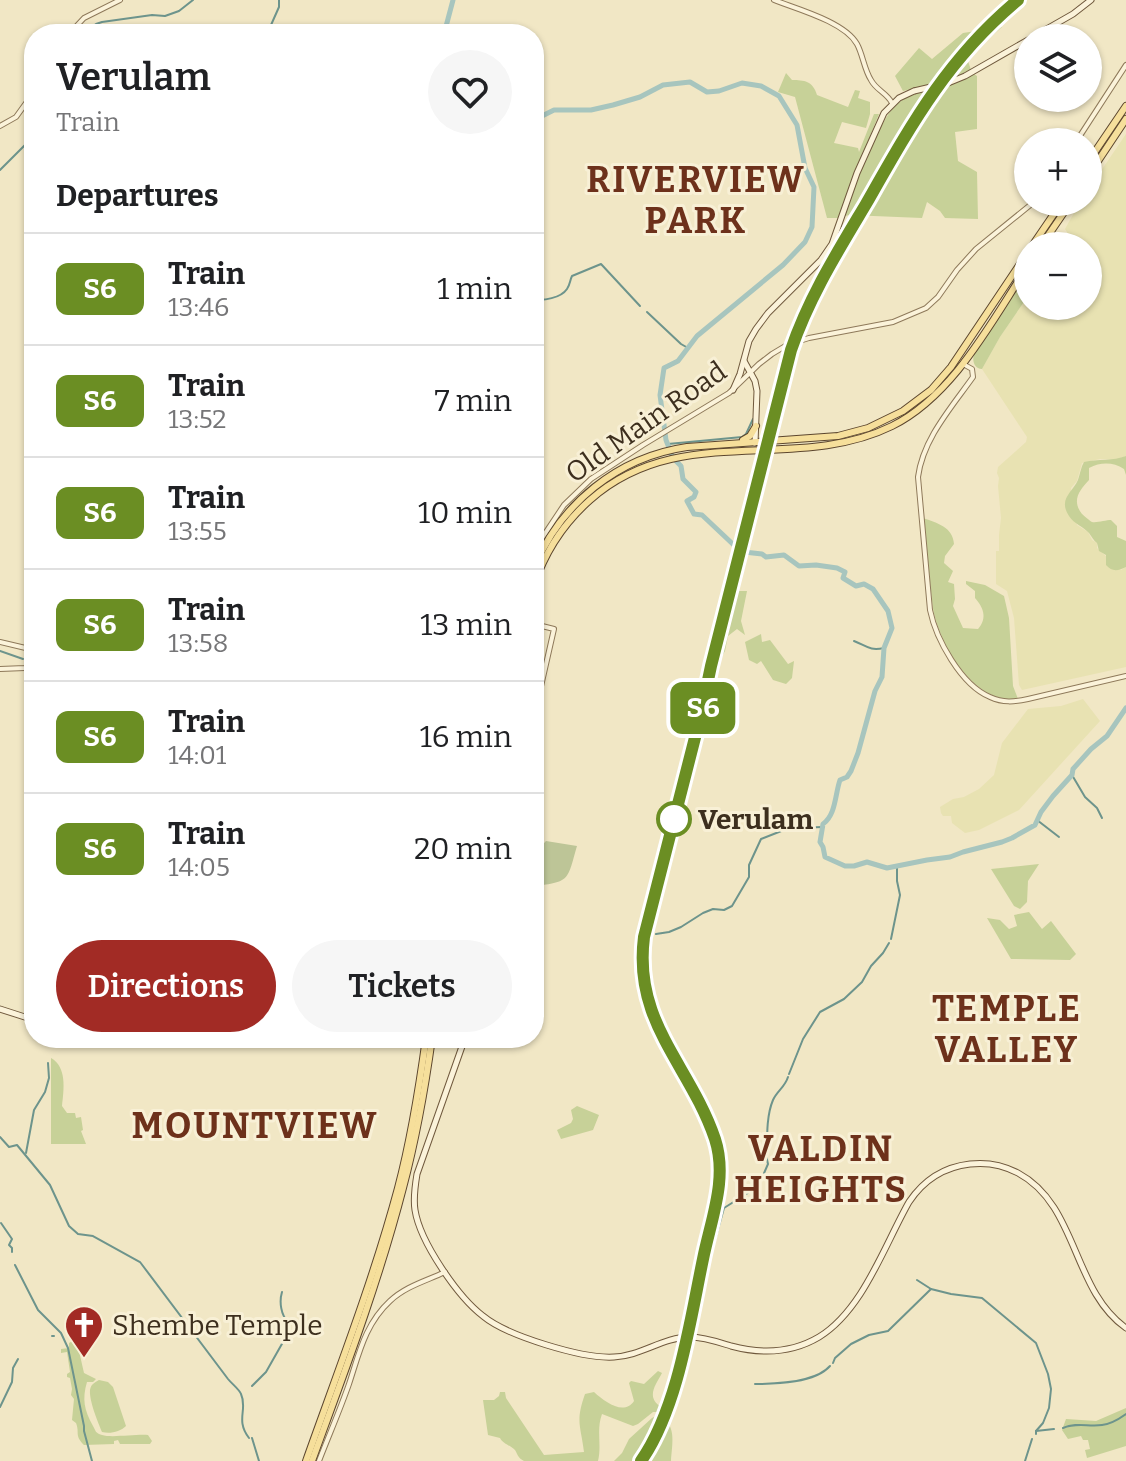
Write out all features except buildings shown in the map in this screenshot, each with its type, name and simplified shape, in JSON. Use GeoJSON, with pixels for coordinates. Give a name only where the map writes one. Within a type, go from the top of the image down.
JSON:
{"type":"FeatureCollection","features":[{"type":"Feature","properties":{"kind":"main road"},"geometry":{"type":"LineString","coordinates":[[1056,24],[1091,0]]}},
{"type":"Feature","properties":{"kind":"main road"},"geometry":{"type":"LineString","coordinates":[[733,390],[749,341],[762,320],[821,260],[832,244],[857,173],[892,103],[902,95],[948,83],[973,72],[1014,48]]}},
{"type":"Feature","properties":{"kind":"main road"},"geometry":{"type":"LineString","coordinates":[[1102,141],[1126,106]]}},
{"type":"Feature","properties":{"kind":"main road"},"geometry":{"type":"LineString","coordinates":[[1102,155],[1126,119]]}},
{"type":"Feature","properties":{"kind":"main road"},"geometry":{"type":"LineString","coordinates":[[544,561],[555,540],[579,509],[594,496],[620,478],[676,449],[736,443],[755,446],[772,441],[838,436],[882,422],[903,411],[923,397],[951,367],[1014,273]]}},
{"type":"Feature","properties":{"kind":"main road"},"geometry":{"type":"LineString","coordinates":[[544,547],[558,524],[584,496],[612,474],[654,459],[755,446],[835,443],[876,433],[918,410],[963,364],[1014,287]]}},
{"type":"Feature","properties":{"kind":"main road"},"geometry":{"type":"LineString","coordinates":[[959,356],[963,364]]}},
{"type":"Feature","properties":{"kind":"main road"},"geometry":{"type":"LineString","coordinates":[[744,360],[757,391],[755,446]]}},
{"type":"Feature","properties":{"kind":"main road"},"geometry":{"type":"LineString","coordinates":[[951,367],[963,364]]}},
{"type":"Feature","properties":{"kind":"main road"},"geometry":{"type":"LineString","coordinates":[[756,426],[760,435],[772,441]]}},
{"type":"Feature","properties":{"kind":"main road"},"geometry":{"type":"LineString","coordinates":[[736,443],[750,436],[756,426]]}},
{"type":"Feature","properties":{"kind":"main road"},"geometry":{"type":"LineString","coordinates":[[0,1009],[24,1017]]}},
{"type":"Feature","properties":{"kind":"main road"},"geometry":{"type":"LineString","coordinates":[[309,1461],[368,1303],[403,1189],[423,1098],[428,1048]]}},
{"type":"Feature","properties":{"kind":"main road"},"geometry":{"type":"LineString","coordinates":[[461,1048],[420,1164],[415,1187],[415,1210],[423,1236],[445,1272],[468,1302],[483,1317],[501,1328],[531,1340],[611,1358],[645,1351],[686,1337],[708,1339],[749,1350],[771,1351],[801,1345],[821,1336],[852,1308],[901,1215],[921,1187],[961,1165],[984,1163],[1019,1174],[1046,1195],[1098,1299],[1112,1317],[1126,1328]]}},
{"type":"Feature","properties":{"kind":"street"},"geometry":{"type":"LineString","coordinates":[[78,24],[120,0]]}},
{"type":"Feature","properties":{"kind":"street"},"geometry":{"type":"LineString","coordinates":[[774,0],[830,22],[848,33],[856,42],[871,81],[892,103]]}},
{"type":"Feature","properties":{"kind":"street"},"geometry":{"type":"LineString","coordinates":[[1085,128],[1126,65]]}},
{"type":"Feature","properties":{"kind":"street"},"geometry":{"type":"LineString","coordinates":[[0,126],[16,117],[24,106]]}},
{"type":"Feature","properties":{"kind":"street","name":"Old Main Road"},"geometry":{"type":"LineString","coordinates":[[544,534],[573,496],[591,479],[733,390],[772,354],[800,340],[893,322],[923,311],[976,249],[1017,216]]}},
{"type":"Feature","properties":{"kind":"street"},"geometry":{"type":"LineString","coordinates":[[963,364],[972,369],[974,375],[931,438],[922,456],[917,489],[930,610],[943,648],[977,689],[1005,702],[1126,676]]}},
{"type":"Feature","properties":{"kind":"street"},"geometry":{"type":"LineString","coordinates":[[544,626],[554,629],[544,673]]}},
{"type":"Feature","properties":{"kind":"street"},"geometry":{"type":"LineString","coordinates":[[0,642],[24,648]]}},
{"type":"Feature","properties":{"kind":"street"},"geometry":{"type":"LineString","coordinates":[[0,669],[24,668]]}},
{"type":"Feature","properties":{"kind":"street"},"geometry":{"type":"LineString","coordinates":[[319,1461],[362,1342],[373,1321],[391,1300],[410,1286],[445,1272]]}},
{"type":"Feature","properties":{"kind":"shaded area"},"geometry":{"type":"Polygon","coordinates":[[[1126,134],[1126,456],[1082,463],[1077,481],[1071,488],[1077,525],[1088,532],[1097,543],[1097,548],[1121,570],[1126,567],[1126,667],[1022,690],[1019,685],[1014,618],[1007,591],[996,584],[996,551],[999,551],[1001,518],[997,473],[998,467],[1026,442],[1027,437],[982,369],[1014,316],[1014,320],[1102,320],[1102,232],[1067,232],[1065,229],[1072,216],[1102,216],[1102,169],[1126,134]]]}},
{"type":"Feature","properties":{"kind":"shaded area"},"geometry":{"type":"Polygon","coordinates":[[[1083,699],[1100,721],[1019,810],[979,830],[965,833],[952,823],[951,816],[943,816],[940,807],[979,789],[994,775],[1002,743],[1028,709],[1061,706],[1083,699]]]}},
{"type":"Feature","properties":{"kind":"green space"},"geometry":{"type":"Polygon","coordinates":[[[1002,27],[967,58],[971,70],[946,81],[903,91],[895,76],[919,48],[932,59],[963,33],[1002,27]]]}},
{"type":"Feature","properties":{"kind":"green space"},"geometry":{"type":"Polygon","coordinates":[[[786,73],[792,80],[810,84],[817,95],[848,107],[855,90],[860,91],[858,98],[870,102],[866,128],[842,122],[834,143],[858,148],[859,152],[874,114],[879,114],[862,156],[867,159],[883,124],[900,101],[974,74],[977,76],[977,129],[955,132],[958,161],[977,172],[978,219],[945,218],[927,202],[922,218],[849,215],[827,218],[795,97],[778,92],[786,73]]]}},
{"type":"Feature","properties":{"kind":"green space"},"geometry":{"type":"Polygon","coordinates":[[[1014,293],[1014,316],[982,369],[974,364],[974,354],[1014,293]]]}},
{"type":"Feature","properties":{"kind":"green space"},"geometry":{"type":"Polygon","coordinates":[[[1126,456],[1126,475],[1124,469],[1111,464],[1089,468],[1089,480],[1077,500],[1085,517],[1092,522],[1111,520],[1117,526],[1117,537],[1126,541],[1126,567],[1115,570],[1106,565],[1106,555],[1099,551],[1089,533],[1071,519],[1065,501],[1078,480],[1084,462],[1126,456]]]}},
{"type":"Feature","properties":{"kind":"green space"},"geometry":{"type":"Polygon","coordinates":[[[923,518],[943,526],[953,538],[954,544],[944,563],[953,571],[948,582],[954,584],[953,606],[963,628],[978,629],[984,617],[975,591],[966,581],[985,585],[1004,596],[1009,618],[1013,686],[1018,699],[987,693],[974,683],[951,655],[933,609],[923,518]]]}},
{"type":"Feature","properties":{"kind":"green space"},"geometry":{"type":"Polygon","coordinates":[[[732,591],[747,591],[741,621],[745,635],[737,629],[728,636],[725,651],[715,669],[713,667],[732,591]]]}},
{"type":"Feature","properties":{"kind":"green space"},"geometry":{"type":"Polygon","coordinates":[[[761,634],[762,642],[770,640],[788,664],[794,661],[792,678],[786,684],[773,680],[761,661],[757,664],[749,660],[745,642],[761,634]]]}},
{"type":"Feature","properties":{"kind":"green space"},"geometry":{"type":"Polygon","coordinates":[[[544,843],[577,846],[569,873],[561,881],[544,885],[544,843]]]}},
{"type":"Feature","properties":{"kind":"green space"},"geometry":{"type":"Polygon","coordinates":[[[1039,864],[1028,881],[1027,902],[1020,909],[1014,906],[991,869],[1039,864]]]}},
{"type":"Feature","properties":{"kind":"green space"},"geometry":{"type":"Polygon","coordinates":[[[1029,912],[1042,929],[1051,921],[1076,954],[1070,960],[1011,959],[987,918],[1000,920],[1009,929],[1017,926],[1014,915],[1029,912]]]}},
{"type":"Feature","properties":{"kind":"green space"},"geometry":{"type":"Polygon","coordinates":[[[51,1058],[62,1073],[62,1106],[67,1113],[81,1117],[81,1131],[86,1144],[51,1144],[51,1058]]]}},
{"type":"Feature","properties":{"kind":"green space"},"geometry":{"type":"Polygon","coordinates":[[[577,1106],[599,1115],[593,1130],[561,1139],[557,1130],[571,1123],[571,1110],[577,1106]]]}},
{"type":"Feature","properties":{"kind":"green space"},"geometry":{"type":"Polygon","coordinates":[[[76,1339],[86,1346],[79,1351],[84,1373],[96,1379],[87,1382],[84,1399],[96,1432],[106,1436],[148,1435],[152,1441],[150,1444],[120,1444],[118,1440],[114,1444],[84,1445],[81,1442],[76,1423],[72,1420],[74,1399],[70,1378],[67,1377],[70,1372],[67,1352],[61,1353],[61,1349],[69,1348],[69,1343],[76,1339]]]}},
{"type":"Feature","properties":{"kind":"green space"},"geometry":{"type":"Polygon","coordinates":[[[658,1371],[662,1373],[653,1395],[661,1407],[660,1412],[653,1412],[633,1426],[602,1414],[598,1461],[524,1461],[500,1438],[488,1435],[483,1400],[494,1400],[500,1392],[505,1392],[544,1455],[584,1452],[579,1418],[585,1394],[594,1392],[609,1403],[625,1407],[634,1401],[629,1383],[644,1384],[658,1371]]]}},
{"type":"Feature","properties":{"kind":"green space"},"geometry":{"type":"Polygon","coordinates":[[[99,1380],[113,1387],[126,1426],[112,1433],[102,1432],[91,1400],[92,1385],[99,1380]]]}},
{"type":"Feature","properties":{"kind":"green space"},"geometry":{"type":"Polygon","coordinates":[[[1126,1408],[1126,1446],[1087,1458],[1085,1450],[1090,1449],[1088,1440],[1083,1440],[1081,1436],[1068,1439],[1062,1430],[1066,1419],[1096,1421],[1126,1408]]]}},
{"type":"Feature","properties":{"kind":"green space"},"geometry":{"type":"Polygon","coordinates":[[[656,1416],[671,1428],[671,1461],[614,1461],[629,1439],[656,1416]]]}},
{"type":"Feature","properties":{"kind":"waterway"},"geometry":{"type":"LineString","coordinates":[[96,24],[152,15],[165,16],[179,11],[193,0]]}},
{"type":"Feature","properties":{"kind":"waterway"},"geometry":{"type":"LineString","coordinates":[[271,24],[279,0]]}},
{"type":"Feature","properties":{"kind":"waterway"},"geometry":{"type":"LineString","coordinates":[[447,24],[453,0]]}},
{"type":"Feature","properties":{"kind":"waterway"},"geometry":{"type":"LineString","coordinates":[[544,115],[554,110],[591,110],[613,105],[640,97],[663,85],[690,82],[707,92],[742,83],[761,86],[779,96],[797,125],[805,168],[814,187],[812,227],[805,242],[783,265],[697,336],[678,361],[664,368],[660,395],[666,440],[673,458],[681,466],[683,479],[696,492],[687,501],[694,514],[702,515],[737,548],[737,554],[784,555],[799,566],[837,568],[845,572],[843,578],[856,586],[864,584],[873,589],[888,611],[892,628],[884,648],[882,677],[851,771],[840,780],[833,810],[823,824],[820,842],[825,857],[845,866],[867,862],[887,868],[950,857],[1012,838],[1035,825],[1041,812],[1072,775],[1073,769],[1107,736],[1126,708]]}},
{"type":"Feature","properties":{"kind":"waterway"},"geometry":{"type":"LineString","coordinates":[[0,170],[24,146]]}},
{"type":"Feature","properties":{"kind":"waterway"},"geometry":{"type":"LineString","coordinates":[[544,299],[561,295],[572,276],[601,264],[640,306]]}},
{"type":"Feature","properties":{"kind":"waterway"},"geometry":{"type":"LineString","coordinates":[[647,312],[688,348]]}},
{"type":"Feature","properties":{"kind":"waterway"},"geometry":{"type":"LineString","coordinates":[[668,444],[742,437],[753,419]]}},
{"type":"Feature","properties":{"kind":"waterway"},"geometry":{"type":"LineString","coordinates":[[854,641],[871,648],[884,648]]}},
{"type":"Feature","properties":{"kind":"waterway"},"geometry":{"type":"LineString","coordinates":[[0,651],[23,659]]}},
{"type":"Feature","properties":{"kind":"waterway"},"geometry":{"type":"LineString","coordinates":[[1072,775],[1102,818]]}},
{"type":"Feature","properties":{"kind":"waterway"},"geometry":{"type":"LineString","coordinates":[[1037,820],[1059,837]]}},
{"type":"Feature","properties":{"kind":"waterway"},"geometry":{"type":"LineString","coordinates":[[656,934],[681,927],[713,909],[724,910],[732,906],[749,877],[749,865],[761,839],[789,828],[824,827]]}},
{"type":"Feature","properties":{"kind":"waterway"},"geometry":{"type":"LineString","coordinates":[[891,939],[900,895],[897,867]]}},
{"type":"Feature","properties":{"kind":"waterway"},"geometry":{"type":"LineString","coordinates":[[789,1074],[803,1039],[820,1012],[844,999],[862,982],[889,943]]}},
{"type":"Feature","properties":{"kind":"waterway"},"geometry":{"type":"LineString","coordinates":[[26,1153],[34,1110],[49,1078],[48,1063]]}},
{"type":"Feature","properties":{"kind":"waterway"},"geometry":{"type":"LineString","coordinates":[[767,1148],[771,1105],[788,1077]]}},
{"type":"Feature","properties":{"kind":"waterway"},"geometry":{"type":"LineString","coordinates":[[0,1137],[9,1147],[17,1145],[50,1185],[69,1226],[78,1234],[93,1236],[140,1262],[240,1392],[243,1426],[249,1438]]}},
{"type":"Feature","properties":{"kind":"waterway"},"geometry":{"type":"LineString","coordinates":[[761,1180],[768,1164],[765,1151]]}},
{"type":"Feature","properties":{"kind":"waterway"},"geometry":{"type":"LineString","coordinates":[[713,1247],[724,1208],[751,1191],[758,1182]]}},
{"type":"Feature","properties":{"kind":"waterway"},"geometry":{"type":"LineString","coordinates":[[1,1223],[12,1239],[9,1245],[12,1252]]}},
{"type":"Feature","properties":{"kind":"waterway"},"geometry":{"type":"LineString","coordinates":[[15,1265],[38,1310],[61,1333],[68,1348],[92,1461]]}},
{"type":"Feature","properties":{"kind":"waterway"},"geometry":{"type":"LineString","coordinates":[[917,1280],[931,1289],[982,1298],[1036,1343],[1051,1389],[1049,1408],[1036,1434]]}},
{"type":"Feature","properties":{"kind":"waterway"},"geometry":{"type":"LineString","coordinates":[[833,1363],[851,1344],[869,1335],[888,1331],[931,1289]]}},
{"type":"Feature","properties":{"kind":"waterway"},"geometry":{"type":"LineString","coordinates":[[252,1386],[266,1372],[287,1335],[288,1322],[281,1304],[282,1292]]}},
{"type":"Feature","properties":{"kind":"waterway"},"geometry":{"type":"LineString","coordinates":[[0,1407],[12,1382],[13,1368],[18,1359]]}},
{"type":"Feature","properties":{"kind":"waterway"},"geometry":{"type":"LineString","coordinates":[[755,1384],[805,1379],[830,1366]]}},
{"type":"Feature","properties":{"kind":"waterway"},"geometry":{"type":"LineString","coordinates":[[1063,1428],[1105,1424],[1126,1414]]}},
{"type":"Feature","properties":{"kind":"waterway"},"geometry":{"type":"LineString","coordinates":[[1036,1431],[1054,1429]]}},
{"type":"Feature","properties":{"kind":"waterway"},"geometry":{"type":"LineString","coordinates":[[252,1438],[259,1461]]}},
{"type":"Feature","properties":{"kind":"waterway"},"geometry":{"type":"LineString","coordinates":[[1025,1461],[1032,1439]]}},
{"type":"Feature","properties":{"kind":"railway"},"geometry":{"type":"LineString","coordinates":[[703,1257],[718,1197],[719,1156],[696,1094],[662,1035],[648,1002],[642,974],[645,933],[791,350],[801,322],[817,287],[927,98],[970,43],[1016,0]]}},
{"type":"Feature","properties":{"kind":"railway"},"geometry":{"type":"LineString","coordinates":[[638,1461],[648,1444]]}},
{"type":"Feature","properties":{"kind":"train","name":"S6"},"geometry":{"type":"LineString","coordinates":[[641,1461],[667,1411],[691,1323],[717,1202],[720,1172],[716,1143],[708,1123],[648,1002],[642,974],[642,949],[791,350],[817,287],[934,90],[972,43],[1018,0]]}},
{"type":"Feature","properties":{"kind":"place","name":"Verulam"},"geometry":{"type":"Point","coordinates":[674,819]}},
{"type":"Feature","properties":{"kind":"place","name":"Shembe Temple"},"geometry":{"type":"Point","coordinates":[84,1359]}},
{"type":"Feature","properties":{"kind":"district","name":"RIVERVIEW PARK"},"geometry":{"type":"Point","coordinates":[696,200]}},
{"type":"Feature","properties":{"kind":"district","name":"TEMPLE VALLEY"},"geometry":{"type":"Point","coordinates":[1007,1030]}},
{"type":"Feature","properties":{"kind":"district","name":"MOUNTVIEW"},"geometry":{"type":"Point","coordinates":[255,1126]}},
{"type":"Feature","properties":{"kind":"district","name":"VALDIN HEIGHTS"},"geometry":{"type":"Point","coordinates":[821,1170]}}]}
